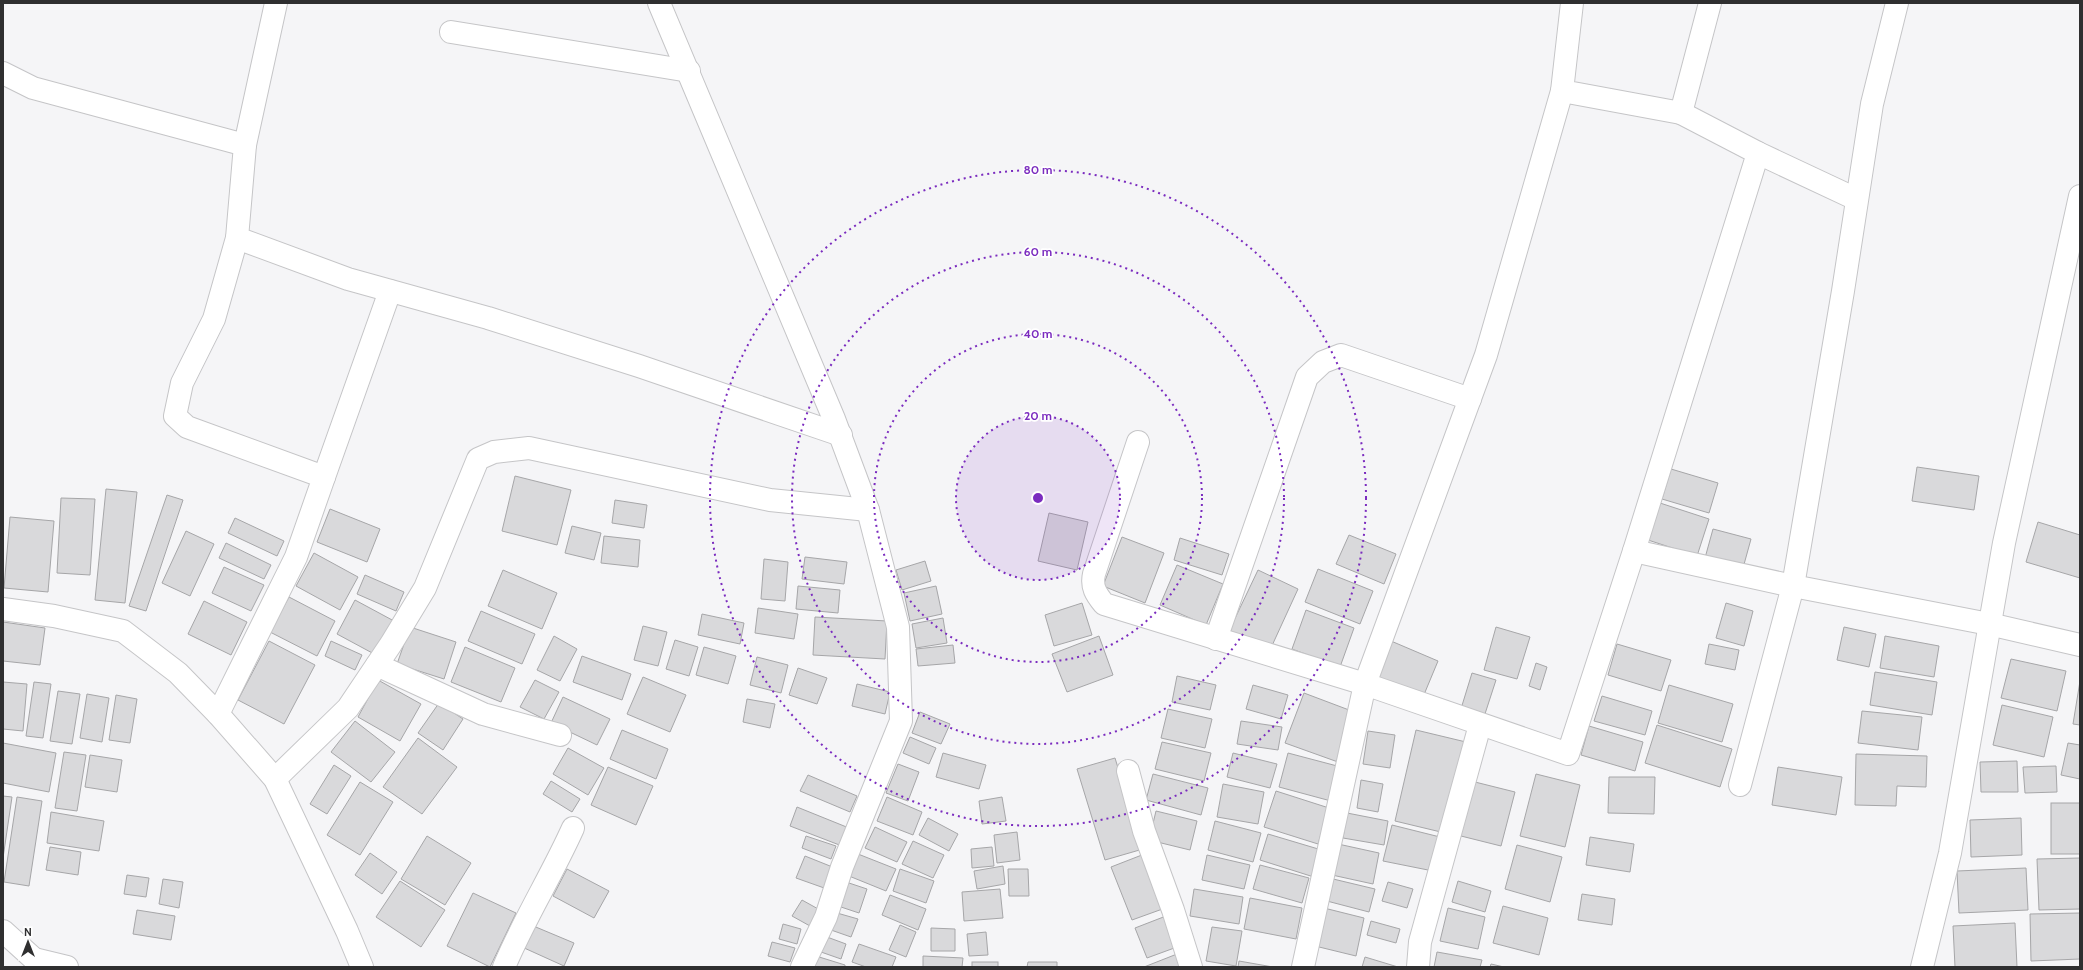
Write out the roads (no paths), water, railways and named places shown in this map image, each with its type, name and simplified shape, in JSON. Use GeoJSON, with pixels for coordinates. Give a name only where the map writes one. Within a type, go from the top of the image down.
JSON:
{"type":"FeatureCollection","features":[{"type":"Feature","properties":{"kind":"street"},"geometry":{"type":"LineString","coordinates":[[276,3],[245,145],[238,238],[214,320],[182,383],[175,416],[187,427],[324,477]]}},
{"type":"Feature","properties":{"kind":"street"},"geometry":{"type":"LineString","coordinates":[[659,3],[689,71],[840,435],[868,510],[898,627],[901,721],[842,867],[826,917],[802,967]]}},
{"type":"Feature","properties":{"kind":"street"},"geometry":{"type":"LineString","coordinates":[[1304,967],[1365,684],[1486,355],[1562,91],[1572,3]]}},
{"type":"Feature","properties":{"kind":"street"},"geometry":{"type":"LineString","coordinates":[[1681,113],[1710,3]]}},
{"type":"Feature","properties":{"kind":"street"},"geometry":{"type":"LineString","coordinates":[[1740,785],[1793,586],[1843,291],[1856,199],[1872,104],[1897,3]]}},
{"type":"Feature","properties":{"kind":"street"},"geometry":{"type":"LineString","coordinates":[[451,32],[689,71]]}},
{"type":"Feature","properties":{"kind":"street"},"geometry":{"type":"LineString","coordinates":[[3,73],[33,88],[245,145]]}},
{"type":"Feature","properties":{"kind":"street"},"geometry":{"type":"LineString","coordinates":[[1562,91],[1681,113],[1758,153],[1856,199]]}},
{"type":"Feature","properties":{"kind":"street"},"geometry":{"type":"LineString","coordinates":[[1138,442],[1092,582],[1095,593],[1104,604],[1365,684],[1480,725],[1568,754],[1634,551],[1758,153]]}},
{"type":"Feature","properties":{"kind":"street"},"geometry":{"type":"LineString","coordinates":[[1922,967],[1950,853],[1989,624],[2046,345],[2080,196]]}},
{"type":"Feature","properties":{"kind":"street"},"geometry":{"type":"LineString","coordinates":[[238,238],[348,279],[510,325],[840,435]]}},
{"type":"Feature","properties":{"kind":"street"},"geometry":{"type":"LineString","coordinates":[[218,714],[296,557],[390,291]]}},
{"type":"Feature","properties":{"kind":"street"},"geometry":{"type":"LineString","coordinates":[[1216,639],[1307,377],[1323,362],[1341,355],[1470,399]]}},
{"type":"Feature","properties":{"kind":"street"},"geometry":{"type":"LineString","coordinates":[[276,779],[348,708],[377,666],[425,588],[478,459],[494,452],[529,448],[770,500],[868,510]]}},
{"type":"Feature","properties":{"kind":"street"},"geometry":{"type":"LineString","coordinates":[[1634,551],[1793,586],[1989,624],[2080,645]]}},
{"type":"Feature","properties":{"kind":"street"},"geometry":{"type":"LineString","coordinates":[[3,609],[54,616],[123,631],[178,673],[218,714],[276,779],[347,931],[362,967]]}},
{"type":"Feature","properties":{"kind":"street"},"geometry":{"type":"LineString","coordinates":[[377,666],[483,714],[560,735]]}},
{"type":"Feature","properties":{"kind":"street"},"geometry":{"type":"LineString","coordinates":[[1418,967],[1420,942],[1480,725]]}},
{"type":"Feature","properties":{"kind":"street"},"geometry":{"type":"LineString","coordinates":[[1128,771],[1144,830],[1174,910],[1191,967]]}},
{"type":"Feature","properties":{"kind":"street"},"geometry":{"type":"LineString","coordinates":[[504,967],[517,937],[560,858],[573,828]]}},
{"type":"Feature","properties":{"kind":"street"},"geometry":{"type":"LineString","coordinates":[[3,931],[36,963],[67,967]]}}]}
